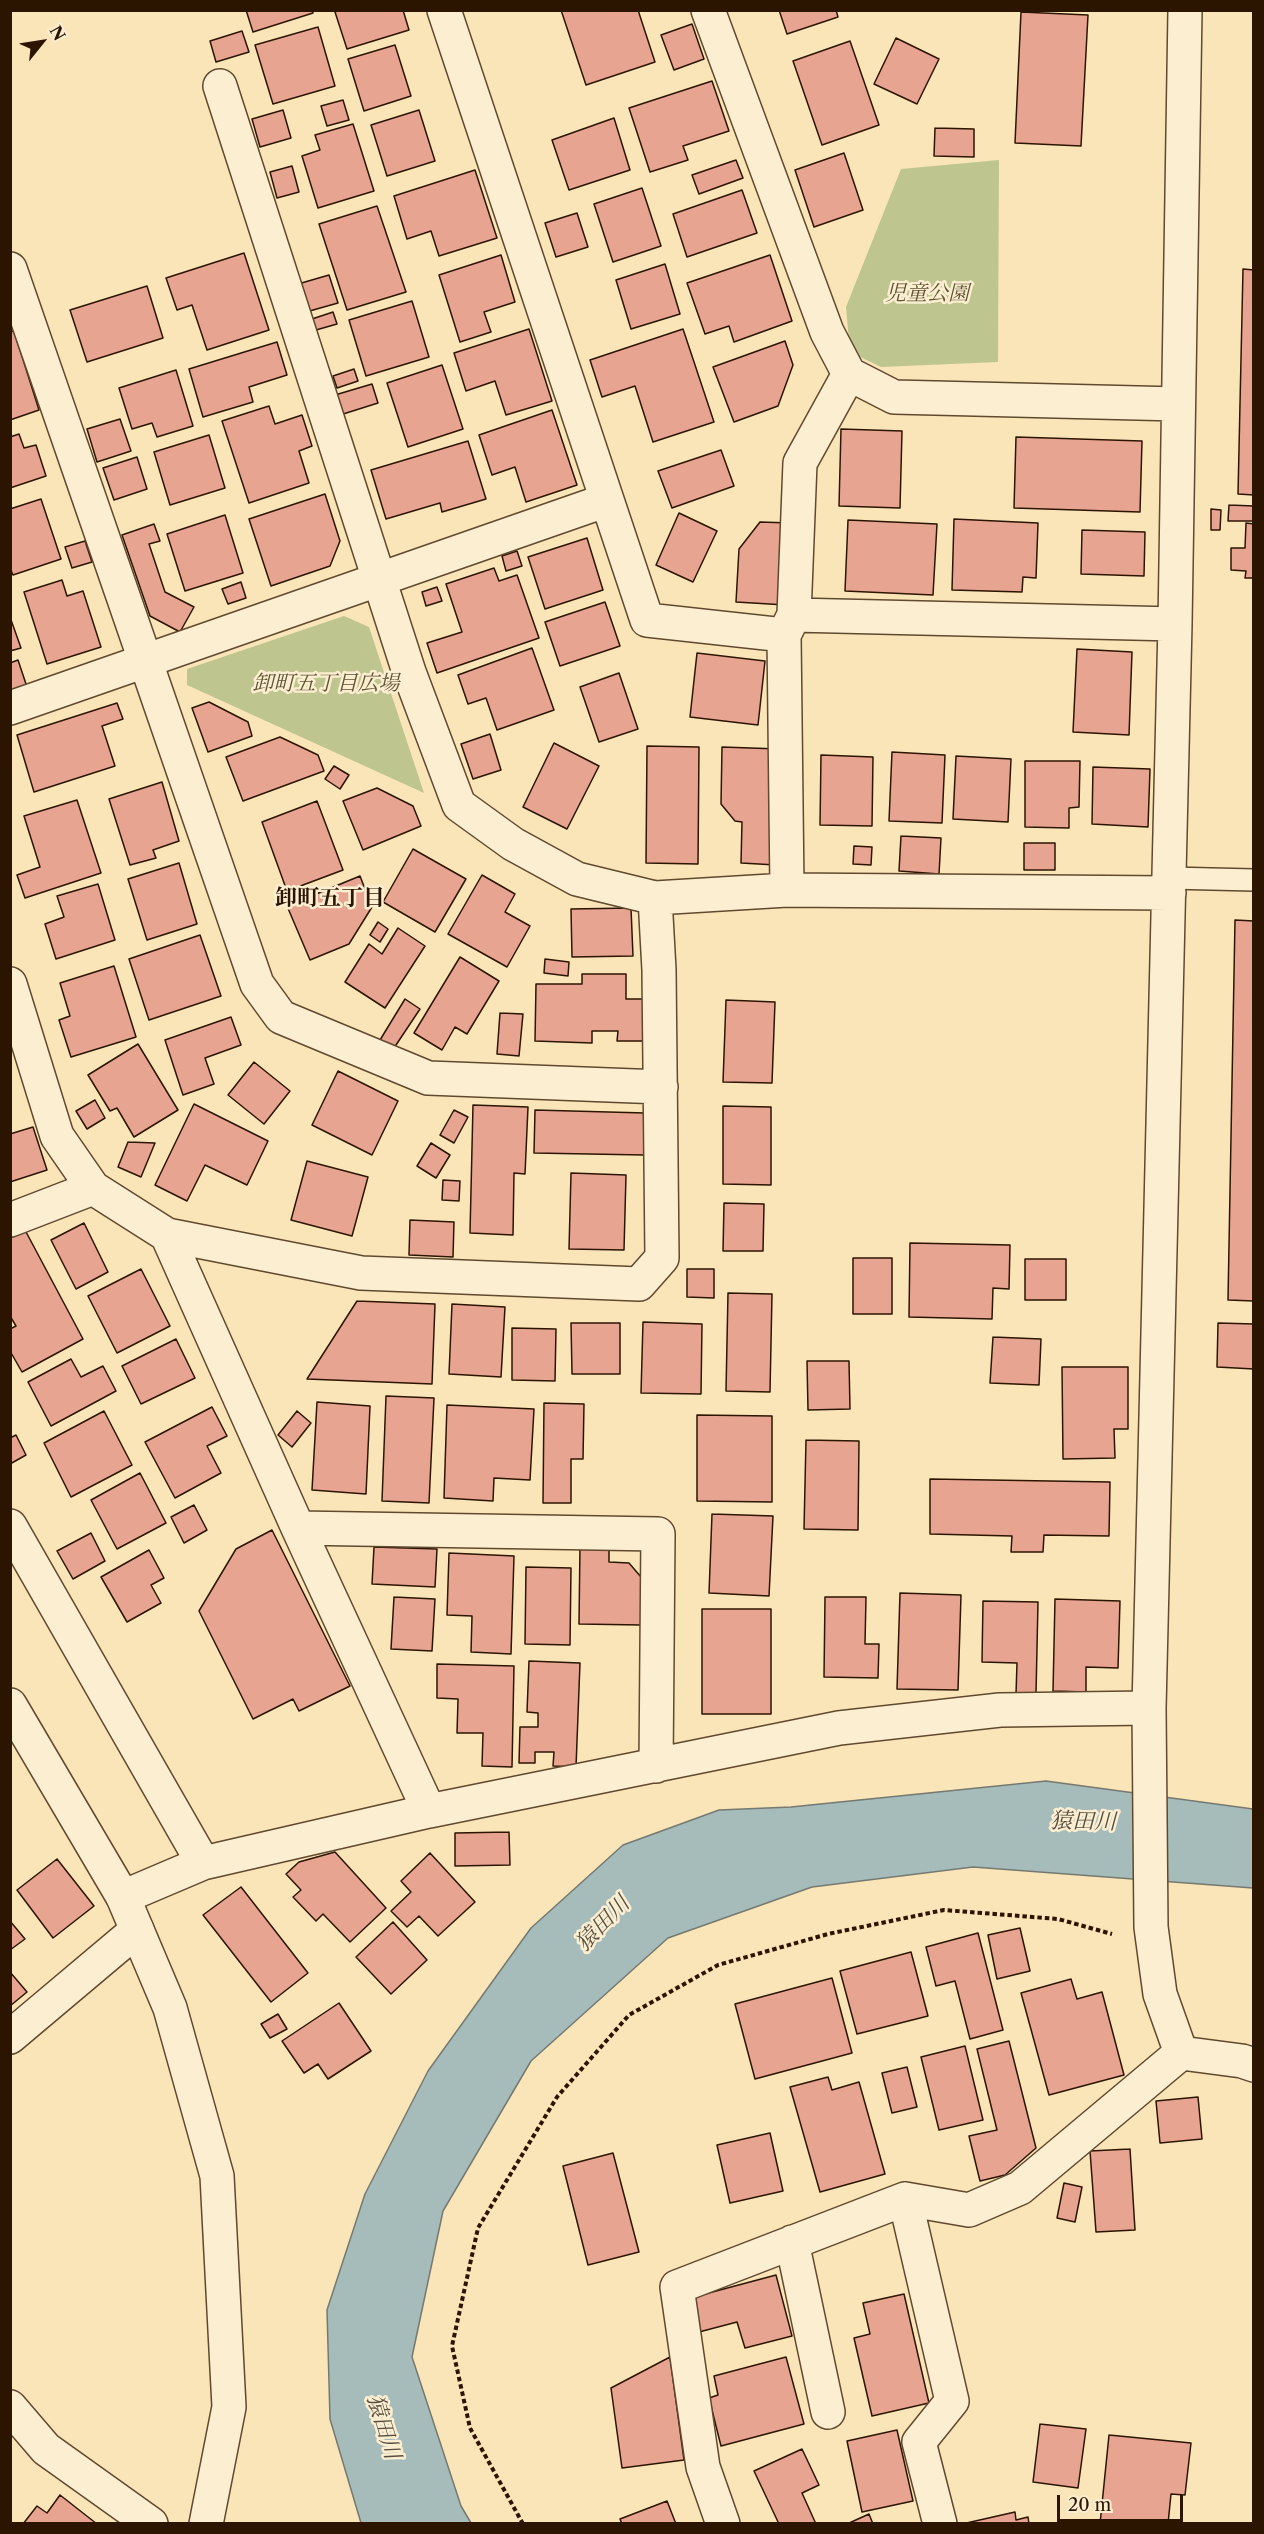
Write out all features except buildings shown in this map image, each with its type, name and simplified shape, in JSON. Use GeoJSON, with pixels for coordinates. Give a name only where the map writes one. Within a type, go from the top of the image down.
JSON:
{"type":"FeatureCollection","features":[{"type":"Feature","properties":{"kind":"street"},"geometry":{"type":"LineString","coordinates":[[444,10],[647,620],[789,625],[1175,624]]}},
{"type":"Feature","properties":{"kind":"street"},"geometry":{"type":"LineString","coordinates":[[708,10],[827,332],[849,374],[894,397],[1178,404]]}},
{"type":"Feature","properties":{"kind":"street"},"geometry":{"type":"LineString","coordinates":[[1181,2053],[1160,1994],[1152,1936],[1149,1708],[1175,624],[1185,10]]}},
{"type":"Feature","properties":{"kind":"street"},"geometry":{"type":"LineString","coordinates":[[220,86],[409,672],[459,805],[513,844],[577,879],[655,898],[787,890],[1169,886]]}},
{"type":"Feature","properties":{"kind":"street"},"geometry":{"type":"LineString","coordinates":[[10,269],[257,984],[281,1017],[428,1078],[660,1087]]}},
{"type":"Feature","properties":{"kind":"street"},"geometry":{"type":"LineString","coordinates":[[787,890],[789,625],[800,463],[849,374]]}},
{"type":"Feature","properties":{"kind":"street"},"geometry":{"type":"LineString","coordinates":[[10,708],[607,500]]}},
{"type":"Feature","properties":{"kind":"street"},"geometry":{"type":"LineString","coordinates":[[10,984],[57,1136],[93,1188],[167,1235],[361,1273],[639,1284],[662,1258],[659,970],[655,898]]}},
{"type":"Feature","properties":{"kind":"street"},"geometry":{"type":"LineString","coordinates":[[10,1220],[93,1188]]}},
{"type":"Feature","properties":{"kind":"street"},"geometry":{"type":"LineString","coordinates":[[167,1235],[298,1528],[429,1811]]}},
{"type":"Feature","properties":{"kind":"street"},"geometry":{"type":"LineString","coordinates":[[10,1526],[203,1863]]}},
{"type":"Feature","properties":{"kind":"street"},"geometry":{"type":"LineString","coordinates":[[298,1528],[658,1534],[656,1766]]}},
{"type":"Feature","properties":{"kind":"street"},"geometry":{"type":"LineString","coordinates":[[10,1705],[123,1897],[170,2008],[217,2176],[229,2407],[206,2523]]}},
{"type":"Feature","properties":{"kind":"street"},"geometry":{"type":"LineString","coordinates":[[123,1897],[203,1863],[429,1811],[839,1728],[1000,1710],[1149,1708]]}},
{"type":"Feature","properties":{"kind":"street"},"geometry":{"type":"LineString","coordinates":[[10,2037],[136,1930]]}},
{"type":"Feature","properties":{"kind":"street"},"geometry":{"type":"LineString","coordinates":[[723,2523],[703,2467],[677,2287],[905,2199],[969,2210],[1020,2188],[1181,2053],[1242,2061],[1254,2065]]}},
{"type":"Feature","properties":{"kind":"street"},"geometry":{"type":"LineString","coordinates":[[905,2199],[952,2401],[919,2442],[940,2523]]}},
{"type":"Feature","properties":{"kind":"street"},"geometry":{"type":"LineString","coordinates":[[792,2242],[828,2412]]}},
{"type":"Feature","properties":{"kind":"street"},"geometry":{"type":"LineString","coordinates":[[10,2407],[46,2449],[152,2523]]}},
{"type":"Feature","properties":{"kind":"lane"},"geometry":{"type":"LineString","coordinates":[[1169,886],[1254,880]]}},
{"type":"Feature","properties":{"kind":"path"},"geometry":{"type":"LineString","coordinates":[[523,2523],[470,2428],[452,2346],[478,2228],[557,2097],[629,2015],[718,1965],[828,1934],[944,1910],[1058,1919],[1152,1936]]}},
{"type":"Feature","properties":{"kind":"green space","name":"児童公園"},"geometry":{"type":"Polygon","coordinates":[[[999,160],[998,362],[881,367],[850,352],[846,307],[901,169],[999,160]]]}},
{"type":"Feature","properties":{"kind":"green space","name":"卸町五丁目広場"},"geometry":{"type":"Polygon","coordinates":[[[344,616],[369,627],[424,793],[187,685],[187,669],[344,616]]]}},
{"type":"Feature","properties":{"kind":"water","name":"猿田川"},"geometry":{"type":"Polygon","coordinates":[[[1046,1781],[1253,1809],[1253,1888],[973,1867],[812,1887],[668,1938],[531,2061],[443,2211],[412,2357],[461,2506],[471,2523],[361,2523],[330,2419],[327,2310],[365,2194],[428,2071],[531,1928],[623,1845],[719,1810],[791,1807],[1046,1781]]]}},
{"type":"Feature","properties":{"kind":"district","name":"卸町五丁目"},"geometry":{"type":"Point","coordinates":[330,899]}}]}
